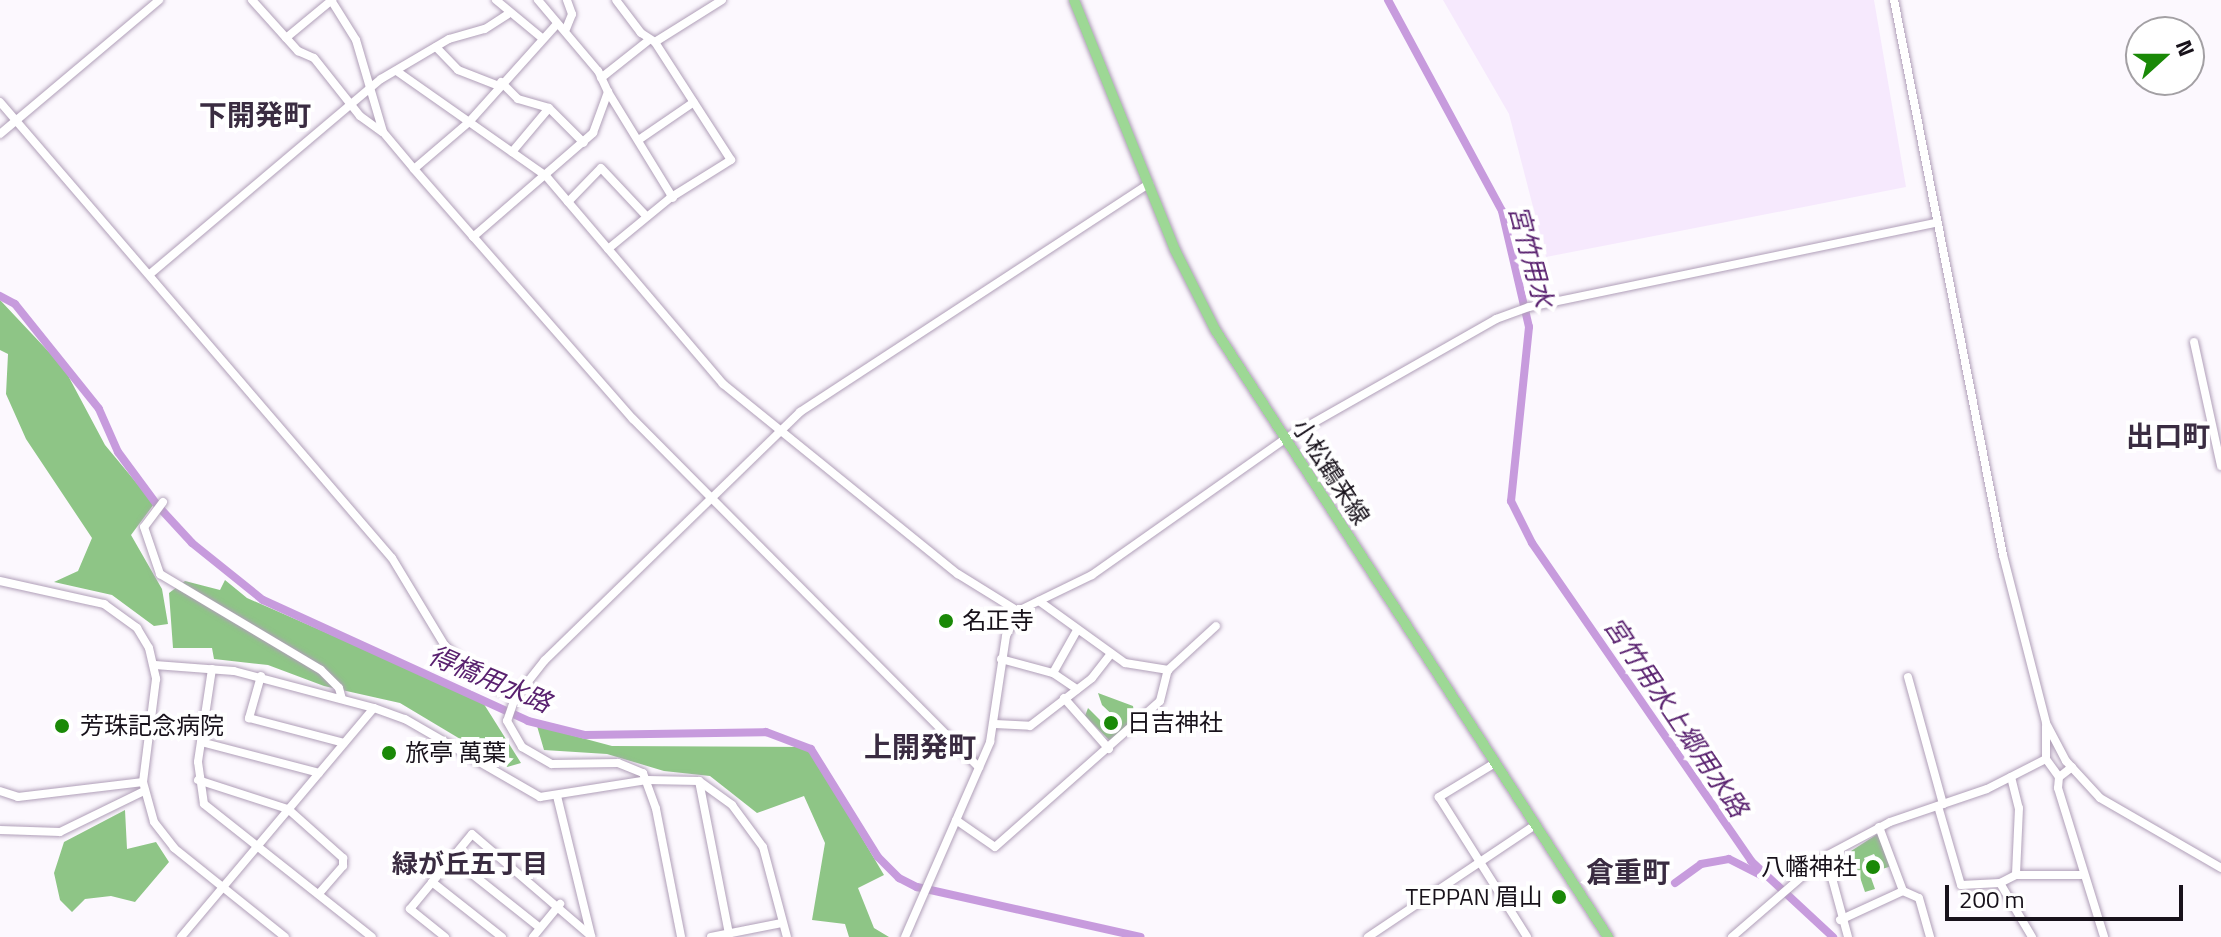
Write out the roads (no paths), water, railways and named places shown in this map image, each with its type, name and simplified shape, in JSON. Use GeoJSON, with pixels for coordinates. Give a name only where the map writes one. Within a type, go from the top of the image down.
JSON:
{"type":"FeatureCollection","features":[{"type":"Feature","properties":{"kind":"main road","name":"小松鶴来線"},"geometry":{"type":"LineString","coordinates":[[1074,0],[1198,298],[1285,439],[1608,937]]}},
{"type":"Feature","properties":{"kind":"street"},"geometry":{"type":"LineString","coordinates":[[0,134],[159,0]]}},
{"type":"Feature","properties":{"kind":"street"},"geometry":{"type":"LineString","coordinates":[[252,0],[286,38],[314,58],[351,104],[383,132],[633,419],[979,767]]}},
{"type":"Feature","properties":{"kind":"street"},"geometry":{"type":"LineString","coordinates":[[286,38],[331,0],[356,40],[383,132]]}},
{"type":"Feature","properties":{"kind":"street"},"geometry":{"type":"LineString","coordinates":[[496,0],[508,14],[542,38]]}},
{"type":"Feature","properties":{"kind":"street"},"geometry":{"type":"LineString","coordinates":[[538,0],[601,78],[673,198]]}},
{"type":"Feature","properties":{"kind":"street"},"geometry":{"type":"LineString","coordinates":[[414,169],[469,122],[542,38],[561,27],[572,14],[567,0]]}},
{"type":"Feature","properties":{"kind":"street"},"geometry":{"type":"LineString","coordinates":[[608,249],[646,216],[731,160],[652,41],[616,0]]}},
{"type":"Feature","properties":{"kind":"street"},"geometry":{"type":"LineString","coordinates":[[601,78],[652,41],[722,0]]}},
{"type":"Feature","properties":{"kind":"street"},"geometry":{"type":"LineString","coordinates":[[1894,0],[2003,555],[2046,723],[2046,759],[2059,777],[2081,875],[2104,937]]}},
{"type":"Feature","properties":{"kind":"street"},"geometry":{"type":"LineString","coordinates":[[398,72],[436,47],[485,29],[508,14]]}},
{"type":"Feature","properties":{"kind":"street"},"geometry":{"type":"LineString","coordinates":[[436,47],[458,70],[470,70],[500,84],[518,99],[549,108],[584,143]]}},
{"type":"Feature","properties":{"kind":"street"},"geometry":{"type":"LineString","coordinates":[[150,274],[394,69],[546,176],[703,362],[779,431],[958,574],[1018,611]]}},
{"type":"Feature","properties":{"kind":"street"},"geometry":{"type":"LineString","coordinates":[[473,237],[584,143],[593,133],[608,92]]}},
{"type":"Feature","properties":{"kind":"street"},"geometry":{"type":"LineString","coordinates":[[0,102],[405,573],[445,646],[514,702]]}},
{"type":"Feature","properties":{"kind":"street"},"geometry":{"type":"LineString","coordinates":[[640,139],[694,102]]}},
{"type":"Feature","properties":{"kind":"street"},"geometry":{"type":"LineString","coordinates":[[512,152],[549,108]]}},
{"type":"Feature","properties":{"kind":"street"},"geometry":{"type":"LineString","coordinates":[[568,202],[601,168],[646,216]]}},
{"type":"Feature","properties":{"kind":"street"},"geometry":{"type":"LineString","coordinates":[[681,937],[647,780],[636,767],[541,761],[522,747],[507,721],[514,702],[534,671],[779,431],[817,399],[1149,184]]}},
{"type":"Feature","properties":{"kind":"street"},"geometry":{"type":"LineString","coordinates":[[905,937],[995,724],[1001,659],[1018,611],[1092,575],[1285,439],[1385,379],[1517,311],[1936,223]]}},
{"type":"Feature","properties":{"kind":"street"},"geometry":{"type":"LineString","coordinates":[[2194,342],[2221,466]]}},
{"type":"Feature","properties":{"kind":"street"},"geometry":{"type":"LineString","coordinates":[[163,502],[144,527],[160,574],[321,670],[339,688],[342,699]]}},
{"type":"Feature","properties":{"kind":"street"},"geometry":{"type":"LineString","coordinates":[[0,581],[117,611],[144,637],[155,665],[144,787],[164,837],[285,937]]}},
{"type":"Feature","properties":{"kind":"street"},"geometry":{"type":"LineString","coordinates":[[1039,601],[1076,632],[1125,663],[1168,670]]}},
{"type":"Feature","properties":{"kind":"street"},"geometry":{"type":"LineString","coordinates":[[956,820],[995,847],[1160,701],[1161,681],[1168,670],[1216,626]]}},
{"type":"Feature","properties":{"kind":"street"},"geometry":{"type":"LineString","coordinates":[[1053,673],[1076,632]]}},
{"type":"Feature","properties":{"kind":"street"},"geometry":{"type":"LineString","coordinates":[[995,724],[1030,726],[1077,689],[1111,654]]}},
{"type":"Feature","properties":{"kind":"street"},"geometry":{"type":"LineString","coordinates":[[1001,659],[1053,673],[1077,689]]}},
{"type":"Feature","properties":{"kind":"street"},"geometry":{"type":"LineString","coordinates":[[155,665],[261,676],[374,708],[405,719],[540,797],[647,780],[699,781],[732,805],[763,847],[787,937]]}},
{"type":"Feature","properties":{"kind":"street"},"geometry":{"type":"LineString","coordinates":[[212,669],[198,780],[204,804],[372,937]]}},
{"type":"Feature","properties":{"kind":"street"},"geometry":{"type":"LineString","coordinates":[[261,676],[249,718],[344,743]]}},
{"type":"Feature","properties":{"kind":"street"},"geometry":{"type":"LineString","coordinates":[[1908,677],[1961,885],[2000,883],[2016,875],[2081,875]]}},
{"type":"Feature","properties":{"kind":"street"},"geometry":{"type":"LineString","coordinates":[[1064,698],[1109,749]]}},
{"type":"Feature","properties":{"kind":"street"},"geometry":{"type":"LineString","coordinates":[[181,937],[221,885],[374,708]]}},
{"type":"Feature","properties":{"kind":"street"},"geometry":{"type":"LineString","coordinates":[[2046,723],[2072,767],[2100,798],[2221,868]]}},
{"type":"Feature","properties":{"kind":"street"},"geometry":{"type":"LineString","coordinates":[[201,742],[319,773]]}},
{"type":"Feature","properties":{"kind":"street"},"geometry":{"type":"LineString","coordinates":[[1732,937],[1826,856],[1879,827],[2011,777],[2046,759]]}},
{"type":"Feature","properties":{"kind":"street"},"geometry":{"type":"LineString","coordinates":[[1495,763],[1439,797],[1527,937]]}},
{"type":"Feature","properties":{"kind":"street"},"geometry":{"type":"LineString","coordinates":[[2059,777],[2072,767]]}},
{"type":"Feature","properties":{"kind":"street"},"geometry":{"type":"LineString","coordinates":[[2011,777],[2019,808],[2016,875]]}},
{"type":"Feature","properties":{"kind":"street"},"geometry":{"type":"LineString","coordinates":[[198,780],[288,809],[343,858],[343,866],[319,894]]}},
{"type":"Feature","properties":{"kind":"street"},"geometry":{"type":"LineString","coordinates":[[699,781],[729,934]]}},
{"type":"Feature","properties":{"kind":"street"},"geometry":{"type":"LineString","coordinates":[[0,791],[18,797],[144,787]]}},
{"type":"Feature","properties":{"kind":"street"},"geometry":{"type":"LineString","coordinates":[[0,830],[60,832],[144,787]]}},
{"type":"Feature","properties":{"kind":"street"},"geometry":{"type":"LineString","coordinates":[[557,796],[591,937]]}},
{"type":"Feature","properties":{"kind":"street"},"geometry":{"type":"LineString","coordinates":[[1368,937],[1535,825]]}},
{"type":"Feature","properties":{"kind":"street"},"geometry":{"type":"LineString","coordinates":[[1879,827],[1903,891],[1919,898],[1930,937]]}},
{"type":"Feature","properties":{"kind":"street"},"geometry":{"type":"LineString","coordinates":[[445,937],[410,909],[472,834],[560,904],[591,937]]}},
{"type":"Feature","properties":{"kind":"street"},"geometry":{"type":"LineString","coordinates":[[1826,856],[1840,920],[1848,937]]}},
{"type":"Feature","properties":{"kind":"street"},"geometry":{"type":"LineString","coordinates":[[452,858],[540,928]]}},
{"type":"Feature","properties":{"kind":"street"},"geometry":{"type":"LineString","coordinates":[[432,882],[502,937]]}},
{"type":"Feature","properties":{"kind":"street"},"geometry":{"type":"LineString","coordinates":[[2000,883],[2032,937]]}},
{"type":"Feature","properties":{"kind":"street"},"geometry":{"type":"LineString","coordinates":[[1840,920],[1903,891]]}},
{"type":"Feature","properties":{"kind":"street"},"geometry":{"type":"LineString","coordinates":[[533,937],[560,904]]}},
{"type":"Feature","properties":{"kind":"street"},"geometry":{"type":"LineString","coordinates":[[711,937],[782,923]]}},
{"type":"Feature","properties":{"kind":"waterway","name":"宮竹用水上郷用水路"},"geometry":{"type":"LineString","coordinates":[[1388,0],[1502,211],[1529,327],[1511,501],[1532,543],[1751,861],[1833,937]]}},
{"type":"Feature","properties":{"kind":"waterway","name":"得橋用水路"},"geometry":{"type":"LineString","coordinates":[[0,296],[15,304],[99,409],[118,452],[158,506],[192,543],[263,600],[528,721],[585,735],[766,732],[811,749],[878,857],[899,878],[917,887],[1140,937]]}},
{"type":"Feature","properties":{"kind":"waterway"},"geometry":{"type":"LineString","coordinates":[[1675,883],[1701,864],[1729,859],[1762,876]]}},
{"type":"Feature","properties":{"kind":"place","name":"名正寺"},"geometry":{"type":"Point","coordinates":[946,621]}},
{"type":"Feature","properties":{"kind":"place","name":"日吉神社"},"geometry":{"type":"Point","coordinates":[1111,723]}},
{"type":"Feature","properties":{"kind":"place","name":"芳珠記念病院"},"geometry":{"type":"Point","coordinates":[62,726]}},
{"type":"Feature","properties":{"kind":"place","name":"旅亭 萬葉"},"geometry":{"type":"Point","coordinates":[389,753]}},
{"type":"Feature","properties":{"kind":"place","name":"八幡神社"},"geometry":{"type":"Point","coordinates":[1873,867]}},
{"type":"Feature","properties":{"kind":"place","name":"TEPPAN 眉山"},"geometry":{"type":"Point","coordinates":[1559,897]}},
{"type":"Feature","properties":{"kind":"district","name":"下開発町"},"geometry":{"type":"Point","coordinates":[255,115]}},
{"type":"Feature","properties":{"kind":"district","name":"出口町"},"geometry":{"type":"Point","coordinates":[2168,436]}},
{"type":"Feature","properties":{"kind":"district","name":"上開発町"},"geometry":{"type":"Point","coordinates":[920,747]}},
{"type":"Feature","properties":{"kind":"district","name":"緑が丘五丁目"},"geometry":{"type":"Point","coordinates":[470,864]}},
{"type":"Feature","properties":{"kind":"district","name":"倉重町"},"geometry":{"type":"Point","coordinates":[1628,872]}},
{"type":"Feature","properties":{"kind":"water label","name":"宮竹用水"},"geometry":{"type":"Point","coordinates":[1531,256]}}]}
